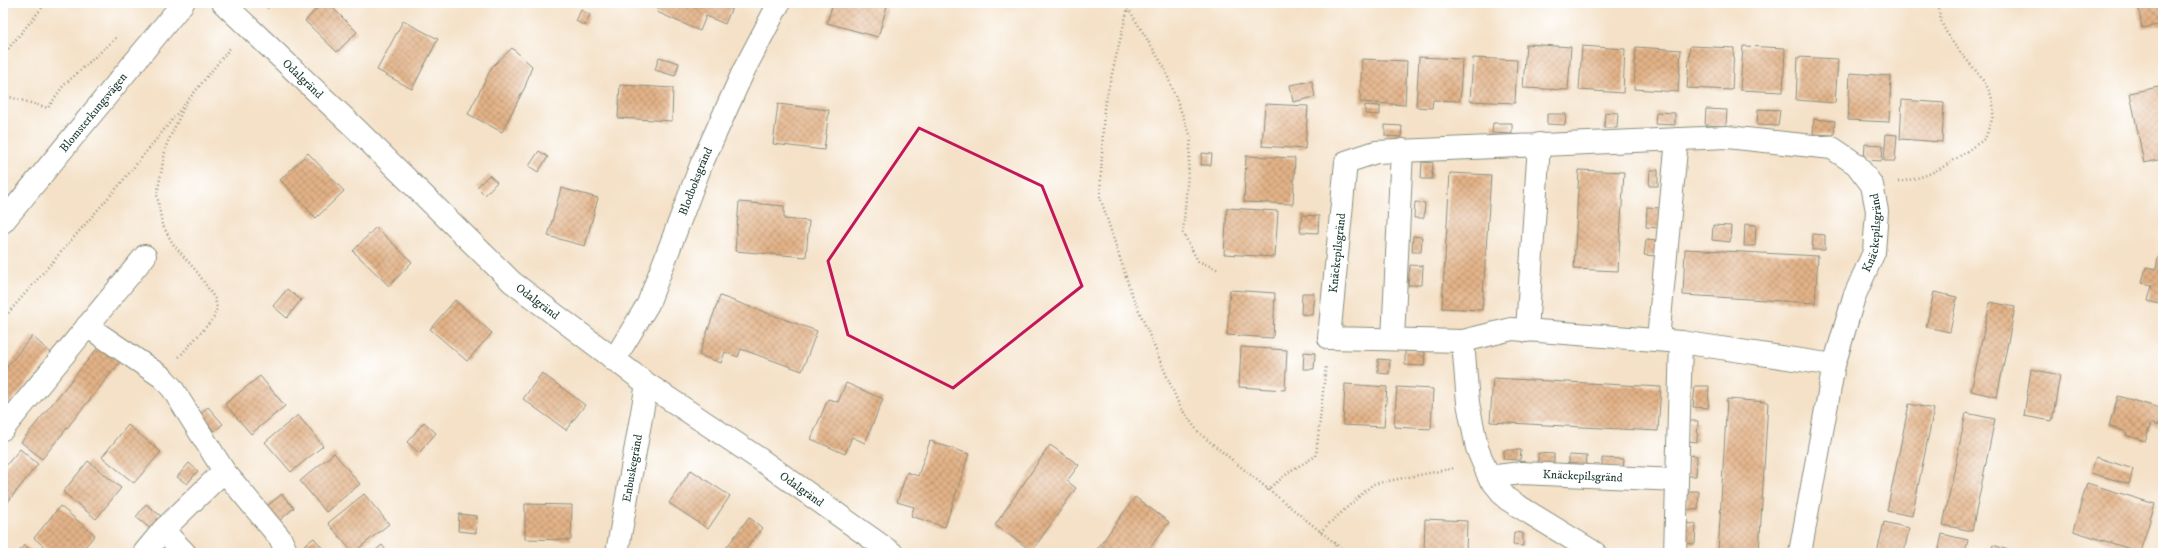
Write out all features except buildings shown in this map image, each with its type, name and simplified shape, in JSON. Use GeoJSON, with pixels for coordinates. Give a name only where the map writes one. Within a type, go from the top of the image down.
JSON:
{"type":"FeatureCollection","features":[{"type":"Feature","properties":{"kind":"street","name":"Blomsterkungsvägen"},"geometry":{"type":"LineString","coordinates":[[3,222],[183,3]]}},
{"type":"Feature","properties":{"kind":"street","name":"Odalgränd"},"geometry":{"type":"LineString","coordinates":[[223,3],[512,282],[646,384],[761,460],[892,553]]}},
{"type":"Feature","properties":{"kind":"street","name":"Blodboksgränd"},"geometry":{"type":"LineString","coordinates":[[614,360],[648,304],[701,165],[744,70],[779,3]]}},
{"type":"Feature","properties":{"kind":"street","name":"Knäckepilsgränd"},"geometry":{"type":"LineString","coordinates":[[1329,338],[1346,162],[1376,152],[1402,150],[1727,136],[1832,148],[1856,164],[1872,185],[1876,211],[1874,252],[1854,297],[1834,365],[1800,553]]}},
{"type":"Feature","properties":{"kind":"street"},"geometry":{"type":"LineString","coordinates":[[1658,340],[1677,139]]}},
{"type":"Feature","properties":{"kind":"street"},"geometry":{"type":"LineString","coordinates":[[1527,331],[1539,144]]}},
{"type":"Feature","properties":{"kind":"street"},"geometry":{"type":"LineString","coordinates":[[1393,339],[1402,150]]}},
{"type":"Feature","properties":{"kind":"street"},"geometry":{"type":"LineString","coordinates":[[3,429],[145,256]]}},
{"type":"Feature","properties":{"kind":"street"},"geometry":{"type":"LineString","coordinates":[[87,326],[162,377],[172,388],[224,471],[280,538],[286,553]]}},
{"type":"Feature","properties":{"kind":"street"},"geometry":{"type":"LineString","coordinates":[[1329,338],[1463,341],[1512,329],[1682,342],[1834,365]]}},
{"type":"Feature","properties":{"kind":"street"},"geometry":{"type":"LineString","coordinates":[[1463,341],[1468,403],[1477,448],[1486,470],[1507,499],[1595,553]]}},
{"type":"Feature","properties":{"kind":"street"},"geometry":{"type":"LineString","coordinates":[[1675,553],[1682,342]]}},
{"type":"Feature","properties":{"kind":"street","name":"Enbuskegränd"},"geometry":{"type":"LineString","coordinates":[[618,553],[646,384]]}},
{"type":"Feature","properties":{"kind":"street","name":"Knäckepilsgränd"},"geometry":{"type":"LineString","coordinates":[[1486,470],[1521,474],[1677,480]]}},
{"type":"Feature","properties":{"kind":"street"},"geometry":{"type":"LineString","coordinates":[[144,553],[163,530],[224,471]]}},
{"type":"Feature","properties":{"kind":"street"},"geometry":{"type":"LineString","coordinates":[[163,530],[185,553]]}},
{"type":"Feature","properties":{"kind":"path"},"geometry":{"type":"LineString","coordinates":[[3,55],[46,3]]}},
{"type":"Feature","properties":{"kind":"path"},"geometry":{"type":"LineString","coordinates":[[3,320],[121,183],[248,26],[273,3]]}},
{"type":"Feature","properties":{"kind":"path"},"geometry":{"type":"LineString","coordinates":[[1129,3],[1104,107],[1100,197],[1131,292],[1180,407],[1199,433],[1346,553]]}},
{"type":"Feature","properties":{"kind":"path"},"geometry":{"type":"LineString","coordinates":[[1872,185],[1920,179],[1939,171],[1984,138],[1994,116],[1993,98],[1980,75],[1964,59],[1944,31],[1939,3]]}},
{"type":"Feature","properties":{"kind":"path"},"geometry":{"type":"LineString","coordinates":[[1127,7],[1164,67],[1191,137],[1183,233],[1198,261],[1219,270]]}},
{"type":"Feature","properties":{"kind":"path"},"geometry":{"type":"LineString","coordinates":[[3,96],[48,108],[63,86],[121,34]]}},
{"type":"Feature","properties":{"kind":"path"},"geometry":{"type":"LineString","coordinates":[[162,377],[213,319],[218,308],[215,299],[198,273],[173,244],[162,224],[157,195],[166,146],[187,101]]}},
{"type":"Feature","properties":{"kind":"path"},"geometry":{"type":"LineString","coordinates":[[1267,490],[1292,470],[1316,456],[1329,338]]}},
{"type":"Feature","properties":{"kind":"path"},"geometry":{"type":"LineString","coordinates":[[1320,532],[1373,484],[1486,470]]}},
{"type":"Feature","properties":{"kind":"path"},"geometry":{"type":"LineString","coordinates":[[1331,553],[1336,544]]}},
{"type":"Feature","properties":{"kind":"highlighted area"},"geometry":{"type":"Polygon","coordinates":[[[919,128],[1042,186],[1082,286],[953,388],[848,335],[828,261],[919,128]]]}}]}
